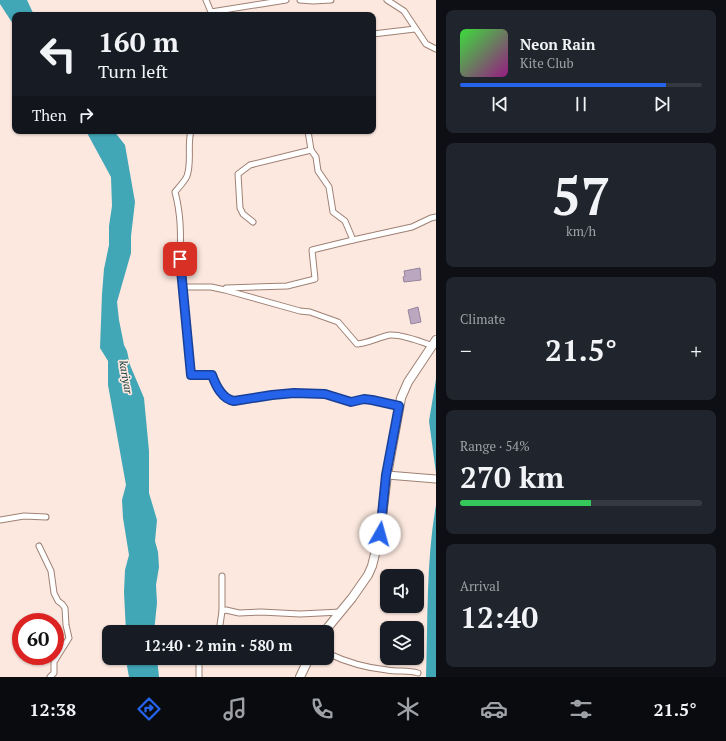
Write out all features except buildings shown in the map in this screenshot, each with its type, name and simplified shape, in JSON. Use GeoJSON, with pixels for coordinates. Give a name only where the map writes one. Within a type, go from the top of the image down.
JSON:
{"type":"FeatureCollection","features":[{"type":"Feature","properties":{"kind":"main road"},"geometry":{"type":"LineString","coordinates":[[330,625],[361,586],[372,566],[380,534],[386,475],[399,406],[408,382],[435,343]]}},
{"type":"Feature","properties":{"kind":"main road"},"geometry":{"type":"LineString","coordinates":[[386,475],[436,479]]}},
{"type":"Feature","properties":{"kind":"main road"},"geometry":{"type":"LineString","coordinates":[[300,677],[305,665]]}},
{"type":"Feature","properties":{"kind":"street"},"geometry":{"type":"LineString","coordinates":[[206,0],[211,12]]}},
{"type":"Feature","properties":{"kind":"street"},"geometry":{"type":"LineString","coordinates":[[217,12],[286,0]]}},
{"type":"Feature","properties":{"kind":"street"},"geometry":{"type":"LineString","coordinates":[[300,0],[331,0]]}},
{"type":"Feature","properties":{"kind":"street"},"geometry":{"type":"LineString","coordinates":[[387,0],[404,11],[426,44],[436,49]]}},
{"type":"Feature","properties":{"kind":"street"},"geometry":{"type":"LineString","coordinates":[[376,34],[415,29]]}},
{"type":"Feature","properties":{"kind":"street"},"geometry":{"type":"LineString","coordinates":[[190,134],[190,153],[187,176],[175,192],[180,214],[182,237],[180,259],[191,375],[212,375],[220,392],[228,400],[234,401],[294,393],[325,394],[351,402],[364,399],[399,406]]}},
{"type":"Feature","properties":{"kind":"street"},"geometry":{"type":"LineString","coordinates":[[308,134],[311,150],[316,157],[318,171],[329,186],[333,212],[345,221],[353,240]]}},
{"type":"Feature","properties":{"kind":"street"},"geometry":{"type":"LineString","coordinates":[[253,222],[243,214],[240,208],[238,174],[250,165],[311,150]]}},
{"type":"Feature","properties":{"kind":"street"},"geometry":{"type":"LineString","coordinates":[[220,289],[287,286],[315,279],[312,250],[412,227],[436,217]]}},
{"type":"Feature","properties":{"kind":"street"},"geometry":{"type":"LineString","coordinates":[[182,286],[211,287],[300,311],[310,312],[338,322],[357,344],[366,343],[392,335],[435,343]]}},
{"type":"Feature","properties":{"kind":"street"},"geometry":{"type":"LineString","coordinates":[[0,520],[24,516],[46,517]]}},
{"type":"Feature","properties":{"kind":"street"},"geometry":{"type":"LineString","coordinates":[[39,546],[51,571],[54,593],[58,601],[65,608],[66,625],[69,638],[54,662],[54,673],[50,677]]}},
{"type":"Feature","properties":{"kind":"street"},"geometry":{"type":"LineString","coordinates":[[220,625],[222,611],[222,576]]}},
{"type":"Feature","properties":{"kind":"street"},"geometry":{"type":"LineString","coordinates":[[222,611],[226,610],[239,613],[261,612],[300,614],[341,612]]}},
{"type":"Feature","properties":{"kind":"street"},"geometry":{"type":"LineString","coordinates":[[334,656],[346,661],[368,666],[418,673]]}},
{"type":"Feature","properties":{"kind":"street"},"geometry":{"type":"LineString","coordinates":[[199,665],[199,677]]}},
{"type":"Feature","properties":{"kind":"water"},"geometry":{"type":"Polygon","coordinates":[[[0,0],[27,0],[33,12],[12,12],[12,22],[0,4],[0,0]]]}},
{"type":"Feature","properties":{"kind":"water","name":"kariyar"},"geometry":{"type":"Polygon","coordinates":[[[88,134],[116,134],[125,145],[135,202],[131,236],[131,253],[117,302],[124,345],[130,365],[144,398],[149,451],[149,493],[157,520],[155,541],[158,552],[159,567],[156,585],[157,603],[155,625],[126,625],[124,592],[125,570],[129,555],[123,518],[122,500],[126,485],[108,385],[108,361],[100,348],[104,269],[109,245],[109,226],[112,206],[111,177],[88,134]]]}},
{"type":"Feature","properties":{"kind":"water"},"geometry":{"type":"Polygon","coordinates":[[[436,379],[436,473],[429,421],[436,379]]]}},
{"type":"Feature","properties":{"kind":"water"},"geometry":{"type":"Polygon","coordinates":[[[436,505],[436,677],[426,677],[430,547],[436,505]]]}},
{"type":"Feature","properties":{"kind":"water"},"geometry":{"type":"Polygon","coordinates":[[[158,665],[159,677],[129,677],[127,666],[158,665]]]}},
{"type":"Feature","properties":{"kind":"route"},"geometry":{"type":"LineString","coordinates":[[180,259],[191,375],[212,375],[220,392],[228,400],[234,401],[294,393],[325,394],[351,402],[364,399],[399,406],[386,475],[380,534]]}}]}
